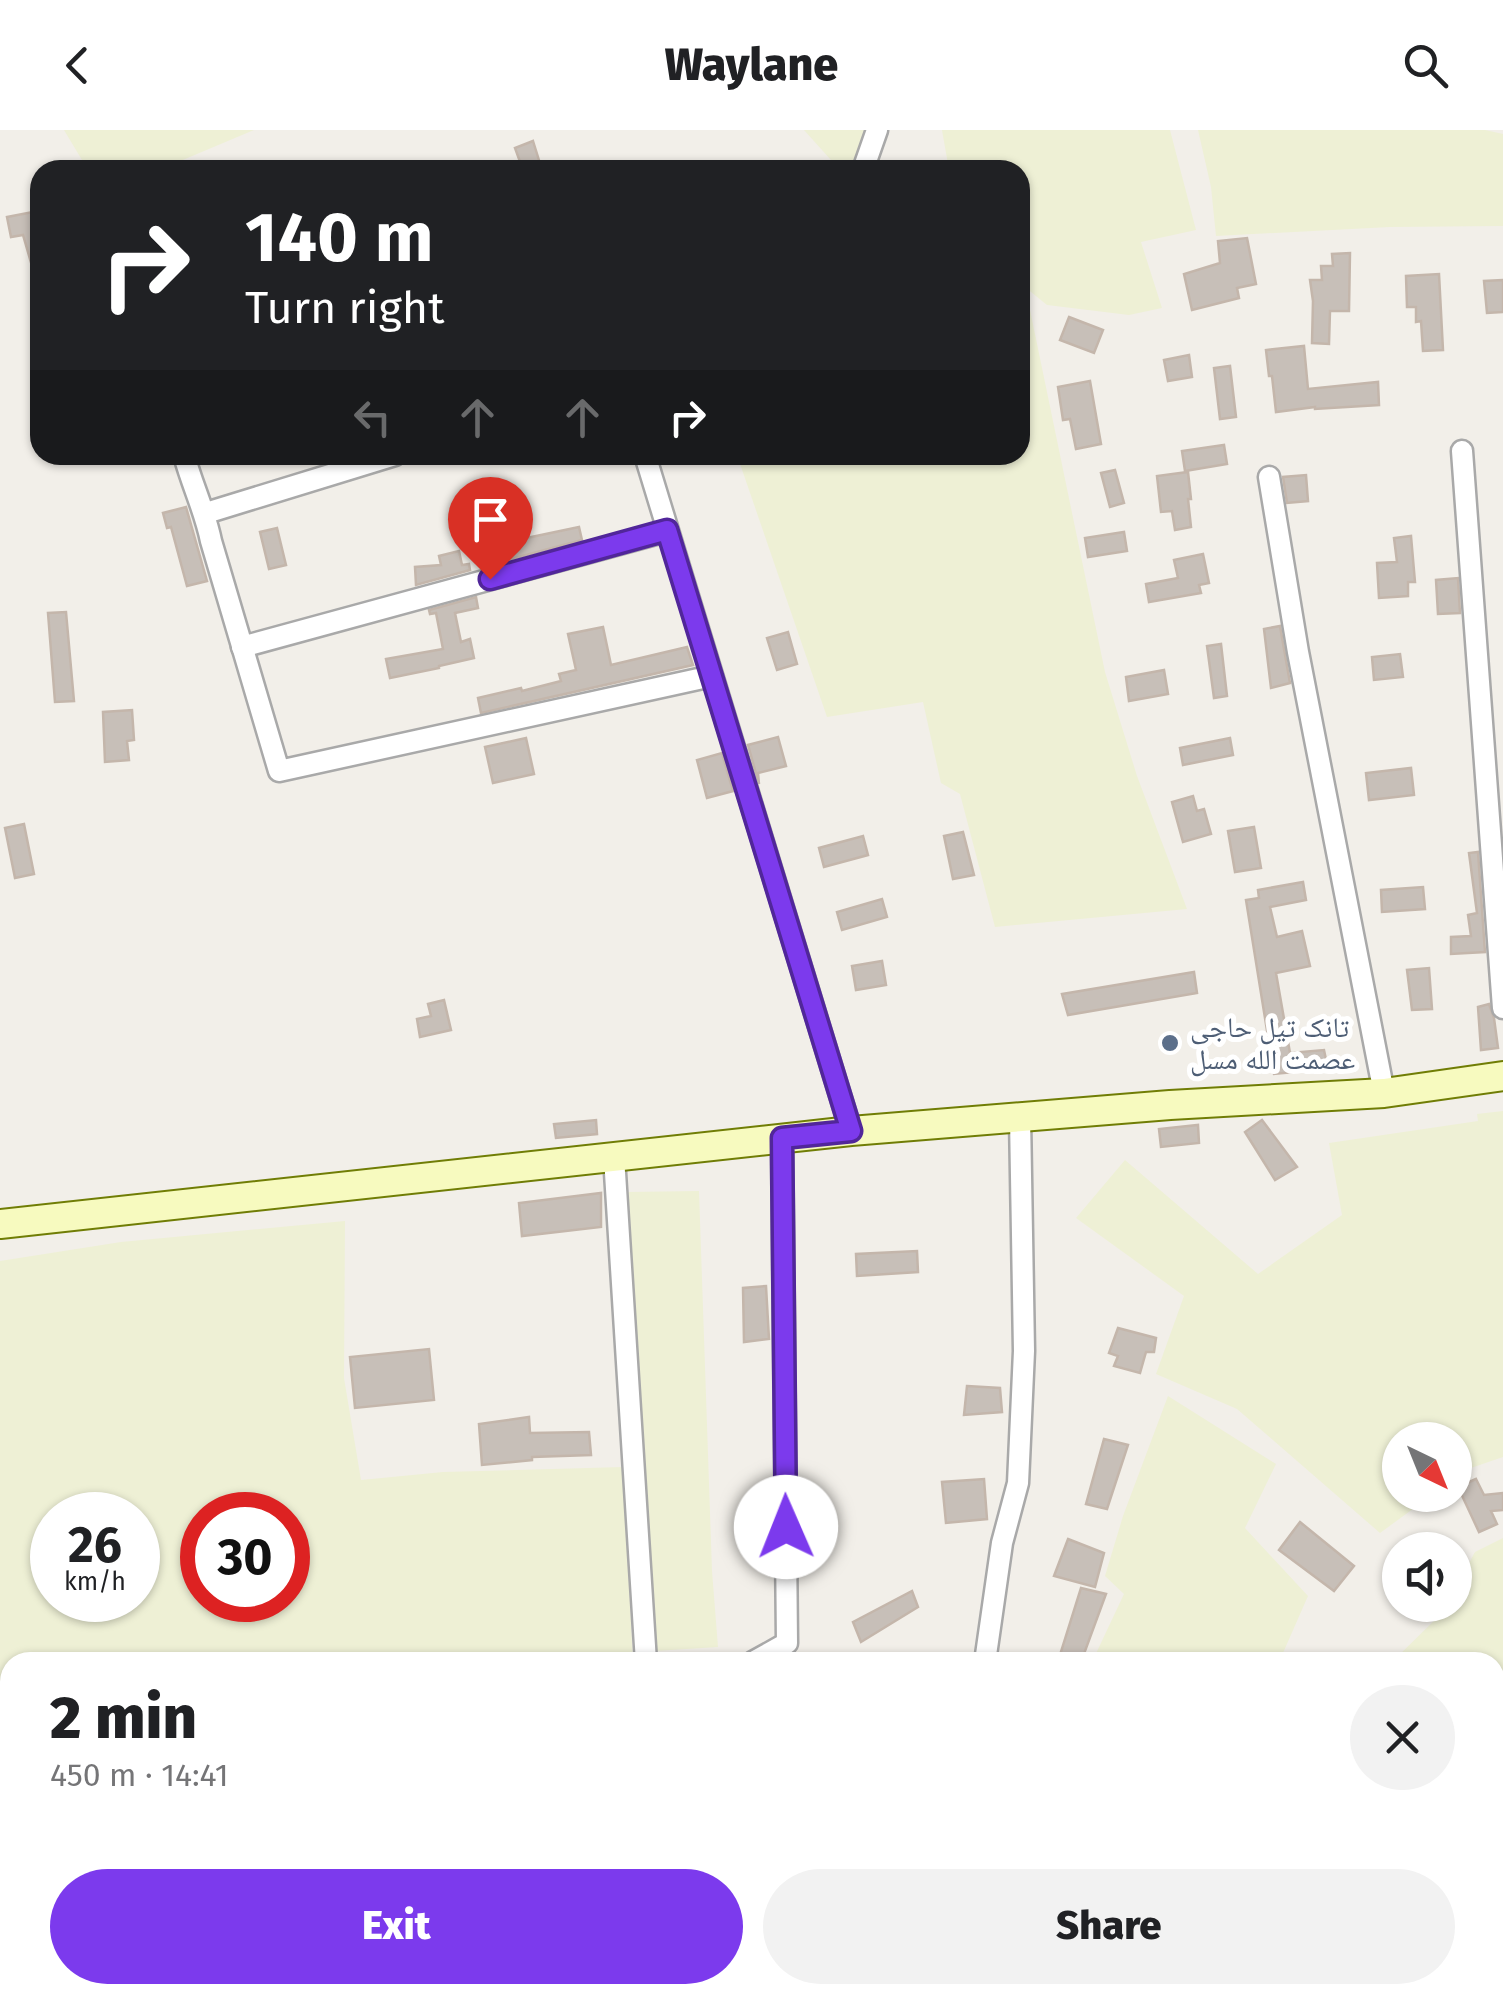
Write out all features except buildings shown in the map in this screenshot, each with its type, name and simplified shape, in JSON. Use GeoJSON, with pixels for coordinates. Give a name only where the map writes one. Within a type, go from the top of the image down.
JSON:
{"type":"FeatureCollection","features":[{"type":"Feature","properties":{"kind":"main road"},"geometry":{"type":"LineString","coordinates":[[0,1224],[851,1131],[1170,1105],[1384,1093],[1503,1076]]}},
{"type":"Feature","properties":{"kind":"street"},"geometry":{"type":"LineString","coordinates":[[866,160],[877,130]]}},
{"type":"Feature","properties":{"kind":"street"},"geometry":{"type":"LineString","coordinates":[[1462,450],[1503,1008]]}},
{"type":"Feature","properties":{"kind":"street"},"geometry":{"type":"LineString","coordinates":[[187,465],[206,513],[210,542],[278,772],[712,676]]}},
{"type":"Feature","properties":{"kind":"street"},"geometry":{"type":"LineString","coordinates":[[206,513],[363,465]]}},
{"type":"Feature","properties":{"kind":"street"},"geometry":{"type":"LineString","coordinates":[[648,465],[851,1131]]}},
{"type":"Feature","properties":{"kind":"street"},"geometry":{"type":"LineString","coordinates":[[1269,477],[1298,652],[1384,1093]]}},
{"type":"Feature","properties":{"kind":"street"},"geometry":{"type":"LineString","coordinates":[[242,647],[667,530]]}},
{"type":"Feature","properties":{"kind":"street"},"geometry":{"type":"LineString","coordinates":[[986,1652],[1002,1543],[1018,1483],[1024,1351],[1020,1117]]}},
{"type":"Feature","properties":{"kind":"street"},"geometry":{"type":"LineString","coordinates":[[771,1652],[787,1643],[782,1138]]}},
{"type":"Feature","properties":{"kind":"street"},"geometry":{"type":"LineString","coordinates":[[614,1157],[645,1652]]}},
{"type":"Feature","properties":{"kind":"green space"},"geometry":{"type":"Polygon","coordinates":[[[64,130],[254,130],[183,160],[82,160],[64,130]]]}},
{"type":"Feature","properties":{"kind":"green space"},"geometry":{"type":"Polygon","coordinates":[[[804,130],[868,130],[854,160],[831,160],[804,130]]]}},
{"type":"Feature","properties":{"kind":"green space"},"geometry":{"type":"Polygon","coordinates":[[[942,130],[1170,130],[1196,230],[1141,242],[1162,308],[1129,315],[1047,305],[1030,291],[1030,160],[947,160],[942,130]]]}},
{"type":"Feature","properties":{"kind":"green space"},"geometry":{"type":"Polygon","coordinates":[[[1198,130],[1485,130],[1503,134],[1503,226],[1216,236],[1211,187],[1198,130]]]}},
{"type":"Feature","properties":{"kind":"green space"},"geometry":{"type":"Polygon","coordinates":[[[1030,310],[1105,672],[1137,776],[1187,909],[995,927],[960,794],[941,783],[923,702],[827,717],[740,465],[1030,465],[1030,310]]]}},
{"type":"Feature","properties":{"kind":"green space"},"geometry":{"type":"Polygon","coordinates":[[[1503,1111],[1503,1457],[1472,1468],[1472,1422],[1382,1422],[1382,1512],[1409,1512],[1380,1533],[1237,1409],[1156,1374],[1184,1296],[1076,1218],[1125,1160],[1258,1274],[1342,1215],[1329,1143],[1478,1121],[1477,1114],[1503,1111]]]}},
{"type":"Feature","properties":{"kind":"green space"},"geometry":{"type":"Polygon","coordinates":[[[699,1191],[718,1647],[655,1651],[627,1192],[699,1191]]]}},
{"type":"Feature","properties":{"kind":"green space"},"geometry":{"type":"Polygon","coordinates":[[[345,1221],[344,1378],[361,1480],[443,1472],[623,1467],[632,1652],[0,1652],[0,1261],[121,1242],[345,1221]]]}},
{"type":"Feature","properties":{"kind":"green space"},"geometry":{"type":"Polygon","coordinates":[[[1168,1396],[1276,1464],[1245,1528],[1308,1596],[1283,1652],[1097,1652],[1124,1594],[1105,1576],[1168,1396]]]}},
{"type":"Feature","properties":{"kind":"green space"},"geometry":{"type":"Polygon","coordinates":[[[1503,1538],[1503,1652],[1402,1652],[1433,1622],[1472,1622],[1475,1552],[1503,1538]]]}},
{"type":"Feature","properties":{"kind":"place","name":"تانک تیل حاجی عصمت الله مسل"},"geometry":{"type":"Point","coordinates":[1170,1043]}},
{"type":"Feature","properties":{"kind":"route"},"geometry":{"type":"LineString","coordinates":[[490,579],[667,530],[851,1131],[782,1138],[786,1527]]}}]}
